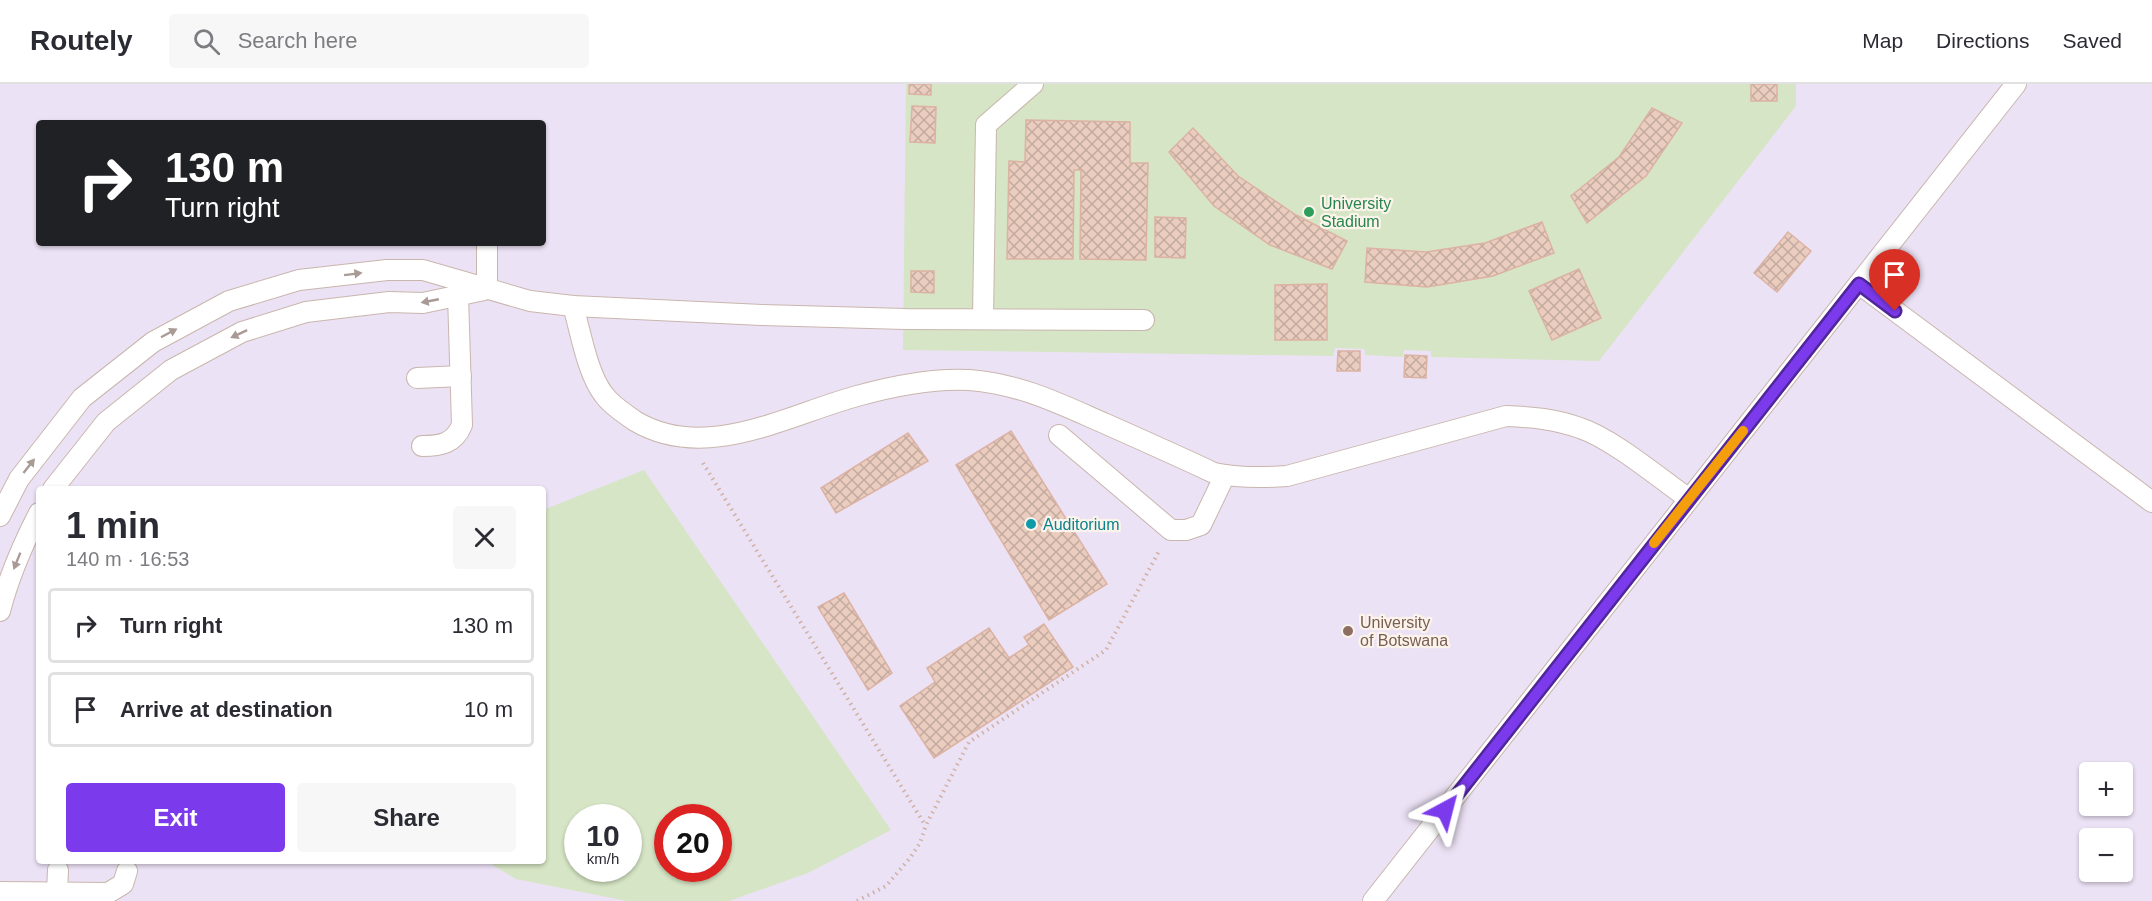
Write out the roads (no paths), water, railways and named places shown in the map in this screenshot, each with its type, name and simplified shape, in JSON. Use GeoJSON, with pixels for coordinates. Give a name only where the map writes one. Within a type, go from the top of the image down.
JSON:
{"type":"FeatureCollection","features":[{"type":"Feature","properties":{"kind":"lane"},"geometry":{"type":"LineString","coordinates":[[984,318],[986,125],[1033,84]]}},
{"type":"Feature","properties":{"kind":"lane"},"geometry":{"type":"LineString","coordinates":[[1373,901],[2016,84]]}},
{"type":"Feature","properties":{"kind":"lane"},"geometry":{"type":"LineString","coordinates":[[487,246],[487,289]]}},
{"type":"Feature","properties":{"kind":"lane"},"geometry":{"type":"LineString","coordinates":[[0,516],[19,479],[82,398],[153,342],[229,301],[299,280],[387,270],[423,270],[530,301],[573,306],[905,319],[1144,320]]}},
{"type":"Feature","properties":{"kind":"lane"},"geometry":{"type":"LineString","coordinates":[[1859,284],[2152,502]]}},
{"type":"Feature","properties":{"kind":"lane"},"geometry":{"type":"LineString","coordinates":[[55,486],[106,422],[171,370],[242,332],[306,312],[389,302],[423,303],[487,289]]}},
{"type":"Feature","properties":{"kind":"lane"},"geometry":{"type":"LineString","coordinates":[[422,446],[441,446],[449,442],[460,431],[462,425],[458,294]]}},
{"type":"Feature","properties":{"kind":"lane"},"geometry":{"type":"LineString","coordinates":[[573,306],[594,377],[604,395],[618,410],[641,424],[661,432],[686,437],[716,437],[742,433],[858,395],[937,379],[971,381],[1036,393],[1214,472],[1261,478],[1287,476],[1506,416],[1538,417],[1582,428],[1610,443],[1689,499]]}},
{"type":"Feature","properties":{"kind":"lane"},"geometry":{"type":"LineString","coordinates":[[417,378],[461,376]]}},
{"type":"Feature","properties":{"kind":"lane"},"geometry":{"type":"LineString","coordinates":[[1059,435],[1171,530],[1186,530],[1201,525],[1225,475]]}},
{"type":"Feature","properties":{"kind":"lane"},"geometry":{"type":"LineString","coordinates":[[0,611],[14,566],[36,519]]}},
{"type":"Feature","properties":{"kind":"lane"},"geometry":{"type":"LineString","coordinates":[[57,892],[58,870]]}},
{"type":"Feature","properties":{"kind":"lane"},"geometry":{"type":"LineString","coordinates":[[0,892],[108,893],[123,884],[127,871]]}},
{"type":"Feature","properties":{"kind":"place","name":"University Stadium"},"geometry":{"type":"Point","coordinates":[1309,212]}},
{"type":"Feature","properties":{"kind":"place","name":"Auditorium"},"geometry":{"type":"Point","coordinates":[1031,524]}},
{"type":"Feature","properties":{"kind":"place","name":"University of Botswana"},"geometry":{"type":"Point","coordinates":[1348,631]}}]}
